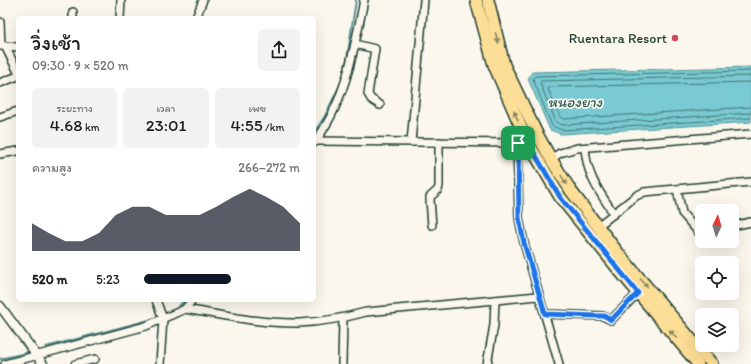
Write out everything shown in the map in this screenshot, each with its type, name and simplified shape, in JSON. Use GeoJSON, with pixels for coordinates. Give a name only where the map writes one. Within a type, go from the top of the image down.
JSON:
{"type":"FeatureCollection","features":[{"type":"Feature","properties":{"kind":"main road"},"geometry":{"type":"LineString","coordinates":[[476,0],[494,65],[522,141],[560,197],[698,364]]}},
{"type":"Feature","properties":{"kind":"main road"},"geometry":{"type":"LineString","coordinates":[[488,0],[504,65],[537,134],[551,159],[571,191],[598,226],[712,364]]}},
{"type":"Feature","properties":{"kind":"main road"},"geometry":{"type":"LineString","coordinates":[[619,270],[628,263]]}},
{"type":"Feature","properties":{"kind":"street"},"geometry":{"type":"LineString","coordinates":[[120,16],[121,0]]}},
{"type":"Feature","properties":{"kind":"street"},"geometry":{"type":"LineString","coordinates":[[197,16],[203,0]]}},
{"type":"Feature","properties":{"kind":"street"},"geometry":{"type":"LineString","coordinates":[[316,140],[330,117],[345,84],[364,0]]}},
{"type":"Feature","properties":{"kind":"street"},"geometry":{"type":"LineString","coordinates":[[411,142],[424,0]]}},
{"type":"Feature","properties":{"kind":"street"},"geometry":{"type":"LineString","coordinates":[[0,22],[2,46],[16,69]]}},
{"type":"Feature","properties":{"kind":"street"},"geometry":{"type":"LineString","coordinates":[[355,44],[375,49],[368,94],[370,99],[380,105]]}},
{"type":"Feature","properties":{"kind":"street"},"geometry":{"type":"LineString","coordinates":[[2,46],[16,47]]}},
{"type":"Feature","properties":{"kind":"street"},"geometry":{"type":"LineString","coordinates":[[0,83],[16,77]]}},
{"type":"Feature","properties":{"kind":"street"},"geometry":{"type":"LineString","coordinates":[[0,117],[16,112]]}},
{"type":"Feature","properties":{"kind":"street"},"geometry":{"type":"LineString","coordinates":[[551,159],[560,153],[585,148],[751,134]]}},
{"type":"Feature","properties":{"kind":"street"},"geometry":{"type":"LineString","coordinates":[[316,142],[522,141],[519,218],[538,296],[545,314],[559,364]]}},
{"type":"Feature","properties":{"kind":"street"},"geometry":{"type":"LineString","coordinates":[[432,225],[430,197],[438,190],[439,186],[439,142]]}},
{"type":"Feature","properties":{"kind":"street"},"geometry":{"type":"LineString","coordinates":[[585,148],[591,178],[614,214]]}},
{"type":"Feature","properties":{"kind":"street"},"geometry":{"type":"LineString","coordinates":[[0,154],[16,151]]}},
{"type":"Feature","properties":{"kind":"street"},"geometry":{"type":"LineString","coordinates":[[598,226],[636,196],[644,192],[751,182]]}},
{"type":"Feature","properties":{"kind":"street"},"geometry":{"type":"LineString","coordinates":[[677,189],[682,212],[695,228]]}},
{"type":"Feature","properties":{"kind":"street"},"geometry":{"type":"LineString","coordinates":[[739,225],[751,222]]}},
{"type":"Feature","properties":{"kind":"street"},"geometry":{"type":"LineString","coordinates":[[545,314],[603,316],[610,320],[638,293]]}},
{"type":"Feature","properties":{"kind":"street"},"geometry":{"type":"LineString","coordinates":[[185,309],[248,319],[298,323],[343,318],[366,312],[538,296]]}},
{"type":"Feature","properties":{"kind":"street"},"geometry":{"type":"LineString","coordinates":[[487,364],[494,325],[495,300]]}},
{"type":"Feature","properties":{"kind":"street"},"geometry":{"type":"LineString","coordinates":[[157,302],[163,319],[160,364]]}},
{"type":"Feature","properties":{"kind":"street"},"geometry":{"type":"LineString","coordinates":[[5,364],[116,336],[163,319],[185,309],[190,302]]}},
{"type":"Feature","properties":{"kind":"street"},"geometry":{"type":"LineString","coordinates":[[0,306],[43,364]]}},
{"type":"Feature","properties":{"kind":"street"},"geometry":{"type":"LineString","coordinates":[[342,364],[343,318]]}},
{"type":"Feature","properties":{"kind":"street"},"geometry":{"type":"LineString","coordinates":[[75,364],[94,359]]}},
{"type":"Feature","properties":{"kind":"water","name":"หนองยาง"},"geometry":{"type":"Polygon","coordinates":[[[751,67],[751,122],[561,134],[550,130],[528,79],[532,72],[751,67]]]}},
{"type":"Feature","properties":{"kind":"waterway"},"geometry":{"type":"LineString","coordinates":[[342,81],[356,0]]}},
{"type":"Feature","properties":{"kind":"waterway"},"geometry":{"type":"LineString","coordinates":[[316,130],[325,116],[340,85]]}},
{"type":"Feature","properties":{"kind":"waterway"},"geometry":{"type":"LineString","coordinates":[[174,311],[183,302]]}},
{"type":"Feature","properties":{"kind":"waterway"},"geometry":{"type":"LineString","coordinates":[[46,347],[153,319]]}},
{"type":"Feature","properties":{"kind":"waterway"},"geometry":{"type":"LineString","coordinates":[[0,359],[30,352]]}},
{"type":"Feature","properties":{"kind":"place","name":"Ruentara Resort"},"geometry":{"type":"Point","coordinates":[675,38]}},
{"type":"Feature","properties":{"kind":"route"},"geometry":{"type":"LineString","coordinates":[[526,139],[560,197],[638,293],[622,311],[611,320],[605,316],[545,314],[538,296],[519,218],[518,143],[526,139]]}}]}
